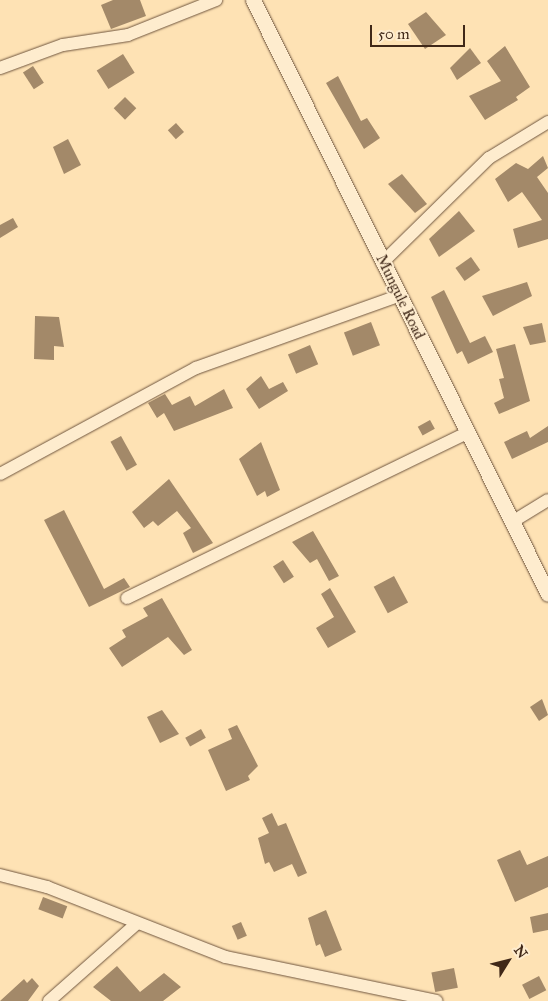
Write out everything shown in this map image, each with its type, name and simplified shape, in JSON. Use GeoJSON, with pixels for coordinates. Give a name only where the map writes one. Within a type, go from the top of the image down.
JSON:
{"type":"FeatureCollection","features":[{"type":"Feature","properties":{"kind":"street"},"geometry":{"type":"LineString","coordinates":[[0,68],[64,45],[128,35],[216,0]]}},
{"type":"Feature","properties":{"kind":"street","name":"Mungule Road"},"geometry":{"type":"LineString","coordinates":[[253,0],[398,296],[548,594]]}},
{"type":"Feature","properties":{"kind":"street"},"geometry":{"type":"LineString","coordinates":[[382,262],[489,158],[548,122]]}},
{"type":"Feature","properties":{"kind":"street"},"geometry":{"type":"LineString","coordinates":[[0,474],[196,368],[398,296]]}},
{"type":"Feature","properties":{"kind":"street"},"geometry":{"type":"LineString","coordinates":[[127,598],[467,432]]}},
{"type":"Feature","properties":{"kind":"street"},"geometry":{"type":"LineString","coordinates":[[512,522],[548,500]]}},
{"type":"Feature","properties":{"kind":"street"},"geometry":{"type":"LineString","coordinates":[[0,875],[47,888],[136,924],[226,957],[436,1001]]}},
{"type":"Feature","properties":{"kind":"street"},"geometry":{"type":"LineString","coordinates":[[49,1001],[136,924]]}},
{"type":"Feature","properties":{"kind":"building"},"geometry":{"type":"Polygon","coordinates":[[[113,0],[140,0],[146,16],[111,29],[101,5],[113,0]]]}},
{"type":"Feature","properties":{"kind":"building"},"geometry":{"type":"Polygon","coordinates":[[[426,12],[446,35],[425,49],[408,24],[426,12]]]}},
{"type":"Feature","properties":{"kind":"building"},"geometry":{"type":"Polygon","coordinates":[[[505,46],[530,87],[516,97],[518,100],[485,120],[469,96],[501,81],[487,61],[505,46]]]}},
{"type":"Feature","properties":{"kind":"building"},"geometry":{"type":"Polygon","coordinates":[[[470,48],[481,63],[457,80],[450,68],[470,48]]]}},
{"type":"Feature","properties":{"kind":"building"},"geometry":{"type":"Polygon","coordinates":[[[123,54],[135,73],[108,89],[97,70],[123,54]]]}},
{"type":"Feature","properties":{"kind":"building"},"geometry":{"type":"Polygon","coordinates":[[[33,66],[44,83],[34,89],[23,73],[33,66]]]}},
{"type":"Feature","properties":{"kind":"building"},"geometry":{"type":"Polygon","coordinates":[[[338,76],[361,121],[367,118],[380,138],[364,149],[326,83],[338,76]]]}},
{"type":"Feature","properties":{"kind":"building"},"geometry":{"type":"Polygon","coordinates":[[[125,97],[136,108],[125,120],[114,108],[125,97]]]}},
{"type":"Feature","properties":{"kind":"building"},"geometry":{"type":"Polygon","coordinates":[[[176,123],[184,132],[176,139],[168,130],[176,123]]]}},
{"type":"Feature","properties":{"kind":"building"},"geometry":{"type":"Polygon","coordinates":[[[68,139],[81,165],[64,174],[53,147],[68,139]]]}},
{"type":"Feature","properties":{"kind":"building"},"geometry":{"type":"Polygon","coordinates":[[[543,156],[548,168],[537,177],[548,193],[548,239],[518,248],[513,229],[542,220],[522,192],[508,202],[495,179],[516,163],[528,169],[543,156]]]}},
{"type":"Feature","properties":{"kind":"building"},"geometry":{"type":"Polygon","coordinates":[[[402,174],[427,204],[415,213],[388,184],[402,174]]]}},
{"type":"Feature","properties":{"kind":"building"},"geometry":{"type":"Polygon","coordinates":[[[459,211],[475,231],[439,257],[429,239],[459,211]]]}},
{"type":"Feature","properties":{"kind":"building"},"geometry":{"type":"Polygon","coordinates":[[[13,218],[18,227],[0,238],[0,225],[13,218]]]}},
{"type":"Feature","properties":{"kind":"building"},"geometry":{"type":"Polygon","coordinates":[[[471,257],[480,270],[465,281],[455,268],[471,257]]]}},
{"type":"Feature","properties":{"kind":"building"},"geometry":{"type":"Polygon","coordinates":[[[527,282],[532,296],[493,316],[482,296],[527,282]]]}},
{"type":"Feature","properties":{"kind":"building"},"geometry":{"type":"Polygon","coordinates":[[[444,290],[470,343],[485,336],[493,352],[468,364],[462,351],[457,354],[431,297],[444,290]]]}},
{"type":"Feature","properties":{"kind":"building"},"geometry":{"type":"Polygon","coordinates":[[[35,316],[59,317],[64,347],[54,346],[54,360],[34,359],[35,316]]]}},
{"type":"Feature","properties":{"kind":"building"},"geometry":{"type":"Polygon","coordinates":[[[371,322],[380,345],[353,356],[344,332],[371,322]]]}},
{"type":"Feature","properties":{"kind":"building"},"geometry":{"type":"Polygon","coordinates":[[[542,323],[546,342],[530,345],[523,327],[542,323]]]}},
{"type":"Feature","properties":{"kind":"building"},"geometry":{"type":"Polygon","coordinates":[[[515,344],[530,401],[499,414],[494,403],[504,398],[499,379],[504,378],[496,349],[515,344]]]}},
{"type":"Feature","properties":{"kind":"building"},"geometry":{"type":"Polygon","coordinates":[[[310,345],[318,364],[296,374],[288,354],[310,345]]]}},
{"type":"Feature","properties":{"kind":"building"},"geometry":{"type":"Polygon","coordinates":[[[261,376],[269,389],[283,382],[288,391],[259,409],[246,389],[261,376]]]}},
{"type":"Feature","properties":{"kind":"building"},"geometry":{"type":"Polygon","coordinates":[[[224,389],[233,408],[174,431],[164,413],[157,418],[148,403],[165,394],[172,405],[190,396],[195,406],[224,389]]]}},
{"type":"Feature","properties":{"kind":"building"},"geometry":{"type":"Polygon","coordinates":[[[430,420],[435,429],[423,436],[418,427],[430,420]]]}},
{"type":"Feature","properties":{"kind":"building"},"geometry":{"type":"Polygon","coordinates":[[[548,426],[548,442],[512,459],[504,442],[527,431],[530,438],[548,426]]]}},
{"type":"Feature","properties":{"kind":"building"},"geometry":{"type":"Polygon","coordinates":[[[121,436],[137,465],[127,471],[111,442],[121,436]]]}},
{"type":"Feature","properties":{"kind":"building"},"geometry":{"type":"Polygon","coordinates":[[[261,442],[280,490],[267,497],[265,491],[257,496],[239,459],[261,442]]]}},
{"type":"Feature","properties":{"kind":"building"},"geometry":{"type":"Polygon","coordinates":[[[169,479],[213,543],[193,553],[183,533],[191,528],[177,511],[158,526],[153,521],[144,528],[132,512],[169,479]]]}},
{"type":"Feature","properties":{"kind":"building"},"geometry":{"type":"Polygon","coordinates":[[[64,510],[104,589],[124,578],[130,587],[89,607],[44,520],[64,510]]]}},
{"type":"Feature","properties":{"kind":"building"},"geometry":{"type":"Polygon","coordinates":[[[313,531],[339,576],[329,581],[317,559],[310,563],[292,542],[313,531]]]}},
{"type":"Feature","properties":{"kind":"building"},"geometry":{"type":"Polygon","coordinates":[[[283,560],[294,577],[284,583],[273,567],[283,560]]]}},
{"type":"Feature","properties":{"kind":"building"},"geometry":{"type":"Polygon","coordinates":[[[394,576],[408,602],[388,613],[374,587],[394,576]]]}},
{"type":"Feature","properties":{"kind":"building"},"geometry":{"type":"Polygon","coordinates":[[[330,588],[356,632],[328,648],[316,628],[334,617],[321,594],[330,588]]]}},
{"type":"Feature","properties":{"kind":"building"},"geometry":{"type":"Polygon","coordinates":[[[162,598],[192,650],[184,655],[168,637],[122,667],[109,648],[126,637],[122,630],[148,616],[143,608],[162,598]]]}},
{"type":"Feature","properties":{"kind":"building"},"geometry":{"type":"Polygon","coordinates":[[[542,699],[548,715],[539,721],[530,707],[542,699]]]}},
{"type":"Feature","properties":{"kind":"building"},"geometry":{"type":"Polygon","coordinates":[[[162,710],[179,734],[160,743],[147,717],[162,710]]]}},
{"type":"Feature","properties":{"kind":"building"},"geometry":{"type":"Polygon","coordinates":[[[237,725],[258,766],[248,776],[250,780],[226,791],[208,750],[232,739],[228,729],[237,725]]]}},
{"type":"Feature","properties":{"kind":"building"},"geometry":{"type":"Polygon","coordinates":[[[201,729],[206,738],[190,746],[185,738],[201,729]]]}},
{"type":"Feature","properties":{"kind":"building"},"geometry":{"type":"Polygon","coordinates":[[[272,813],[278,826],[286,823],[307,873],[298,877],[292,864],[274,872],[269,862],[265,864],[258,838],[269,833],[262,818],[272,813]]]}},
{"type":"Feature","properties":{"kind":"building"},"geometry":{"type":"Polygon","coordinates":[[[520,850],[527,865],[548,856],[548,887],[515,902],[497,860],[520,850]]]}},
{"type":"Feature","properties":{"kind":"building"},"geometry":{"type":"Polygon","coordinates":[[[43,897],[67,906],[63,918],[38,909],[43,897]]]}},
{"type":"Feature","properties":{"kind":"building"},"geometry":{"type":"Polygon","coordinates":[[[326,910],[342,950],[325,957],[320,944],[316,946],[308,918],[326,910]]]}},
{"type":"Feature","properties":{"kind":"building"},"geometry":{"type":"Polygon","coordinates":[[[548,913],[548,930],[533,933],[530,917],[548,913]]]}},
{"type":"Feature","properties":{"kind":"building"},"geometry":{"type":"Polygon","coordinates":[[[241,922],[247,936],[238,940],[232,926],[241,922]]]}},
{"type":"Feature","properties":{"kind":"building"},"geometry":{"type":"Polygon","coordinates":[[[117,966],[140,992],[164,973],[181,987],[163,1001],[111,1001],[93,987],[117,966]]]}},
{"type":"Feature","properties":{"kind":"building"},"geometry":{"type":"Polygon","coordinates":[[[454,968],[458,988],[435,992],[431,972],[454,968]]]}},
{"type":"Feature","properties":{"kind":"building"},"geometry":{"type":"Polygon","coordinates":[[[539,976],[546,990],[529,999],[522,985],[539,976]]]}},
{"type":"Feature","properties":{"kind":"building"},"geometry":{"type":"Polygon","coordinates":[[[32,978],[39,986],[28,1001],[0,1001],[24,979],[27,983],[32,978]]]}}]}
